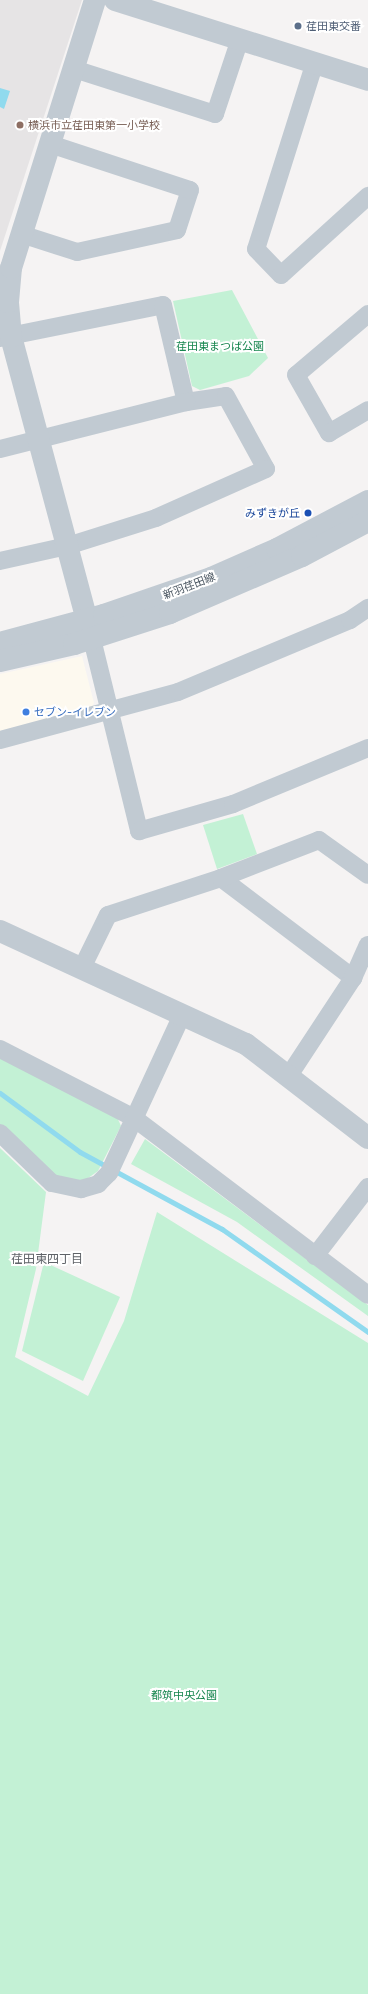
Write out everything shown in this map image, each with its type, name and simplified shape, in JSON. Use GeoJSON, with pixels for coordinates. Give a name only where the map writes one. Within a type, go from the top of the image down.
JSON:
{"type":"FeatureCollection","features":[{"type":"Feature","properties":{"kind":"street"},"geometry":{"type":"LineString","coordinates":[[95,0],[11,268],[6,338],[39,440],[89,629],[139,832],[233,804],[368,748]]}},
{"type":"Feature","properties":{"kind":"street"},"geometry":{"type":"LineString","coordinates":[[115,0],[368,80]]}},
{"type":"Feature","properties":{"kind":"street"},"geometry":{"type":"LineString","coordinates":[[74,69],[215,114],[240,39]]}},
{"type":"Feature","properties":{"kind":"street"},"geometry":{"type":"LineString","coordinates":[[315,62],[256,249],[281,275],[368,196]]}},
{"type":"Feature","properties":{"kind":"street"},"geometry":{"type":"LineString","coordinates":[[21,234],[77,252],[177,230],[190,190],[50,144]]}},
{"type":"Feature","properties":{"kind":"street"},"geometry":{"type":"LineString","coordinates":[[6,338],[163,305],[186,402]]}},
{"type":"Feature","properties":{"kind":"street"},"geometry":{"type":"LineString","coordinates":[[368,314],[296,375],[329,433],[368,410]]}},
{"type":"Feature","properties":{"kind":"street"},"geometry":{"type":"LineString","coordinates":[[0,449],[186,402],[226,396],[266,469],[156,518],[67,546],[0,561]]}},
{"type":"Feature","properties":{"kind":"street","name":"新羽荏田線"},"geometry":{"type":"LineString","coordinates":[[0,661],[89,629],[278,549],[368,501]]}},
{"type":"Feature","properties":{"kind":"street","name":"新羽荏田線"},"geometry":{"type":"LineString","coordinates":[[0,643],[89,629],[223,592],[368,521]]}},
{"type":"Feature","properties":{"kind":"street"},"geometry":{"type":"LineString","coordinates":[[0,740],[109,712],[178,692],[350,620],[368,608]]}},
{"type":"Feature","properties":{"kind":"street"},"geometry":{"type":"LineString","coordinates":[[82,968],[108,915],[222,878],[319,840],[368,875]]}},
{"type":"Feature","properties":{"kind":"street"},"geometry":{"type":"LineString","coordinates":[[222,878],[353,978]]}},
{"type":"Feature","properties":{"kind":"street"},"geometry":{"type":"LineString","coordinates":[[0,931],[246,1044],[368,1138]]}},
{"type":"Feature","properties":{"kind":"street"},"geometry":{"type":"LineString","coordinates":[[288,1077],[353,978],[368,945]]}},
{"type":"Feature","properties":{"kind":"street"},"geometry":{"type":"LineString","coordinates":[[0,1133],[52,1183],[68,1188],[89,1188],[109,1173],[182,1015]]}},
{"type":"Feature","properties":{"kind":"street"},"geometry":{"type":"LineString","coordinates":[[0,1049],[132,1124],[368,1295]]}},
{"type":"Feature","properties":{"kind":"street"},"geometry":{"type":"LineString","coordinates":[[315,1256],[368,1187]]}},
{"type":"Feature","properties":{"kind":"shaded area","name":"横浜市立荏田東第一小学校"},"geometry":{"type":"Polygon","coordinates":[[[0,0],[82,0],[0,251],[0,0]]]}},
{"type":"Feature","properties":{"kind":"shaded area"},"geometry":{"type":"Polygon","coordinates":[[[82,656],[94,703],[91,709],[0,731],[0,674],[82,656]]]}},
{"type":"Feature","properties":{"kind":"green space","name":"荏田東まつば公園"},"geometry":{"type":"Polygon","coordinates":[[[232,290],[268,358],[249,376],[200,390],[192,386],[173,301],[232,290]]]}},
{"type":"Feature","properties":{"kind":"green space"},"geometry":{"type":"Polygon","coordinates":[[[243,814],[257,854],[217,869],[203,825],[243,814]]]}},
{"type":"Feature","properties":{"kind":"green space"},"geometry":{"type":"Polygon","coordinates":[[[0,1058],[117,1117],[121,1126],[98,1171],[84,1181],[54,1176],[0,1127],[0,1058]]]}},
{"type":"Feature","properties":{"kind":"green space"},"geometry":{"type":"Polygon","coordinates":[[[145,1139],[368,1305],[368,1316],[237,1222],[131,1164],[145,1139]]]}},
{"type":"Feature","properties":{"kind":"green space","name":"都筑中央公園"},"geometry":{"type":"Polygon","coordinates":[[[0,1148],[46,1192],[36,1269],[15,1357],[88,1396],[124,1321],[157,1212],[368,1343],[368,1994],[0,1994],[0,1148]]]}},
{"type":"Feature","properties":{"kind":"green space"},"geometry":{"type":"Polygon","coordinates":[[[44,1262],[120,1297],[83,1381],[22,1351],[44,1262]]]}},
{"type":"Feature","properties":{"kind":"water"},"geometry":{"type":"Polygon","coordinates":[[[0,88],[10,91],[4,109],[0,107],[0,88]]]}},
{"type":"Feature","properties":{"kind":"waterway"},"geometry":{"type":"LineString","coordinates":[[0,1093],[80,1152],[222,1229],[368,1332]]}},
{"type":"Feature","properties":{"kind":"place","name":"荏田東交番"},"geometry":{"type":"Point","coordinates":[298,26]}},
{"type":"Feature","properties":{"kind":"place","name":"横浜市立荏田東第一小学校"},"geometry":{"type":"Point","coordinates":[20,125]}},
{"type":"Feature","properties":{"kind":"place","name":"みずきが丘"},"geometry":{"type":"Point","coordinates":[308,513]}},
{"type":"Feature","properties":{"kind":"place","name":"セブン-イレブン"},"geometry":{"type":"Point","coordinates":[26,712]}},
{"type":"Feature","properties":{"kind":"district","name":"荏田東四丁目"},"geometry":{"type":"Point","coordinates":[47,1259]}}]}
